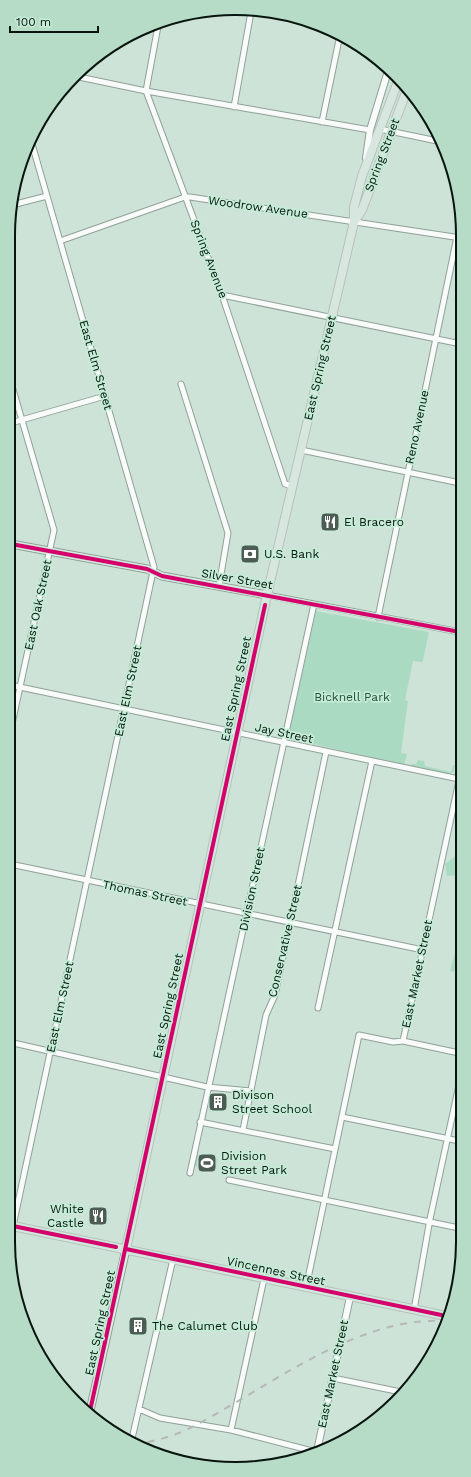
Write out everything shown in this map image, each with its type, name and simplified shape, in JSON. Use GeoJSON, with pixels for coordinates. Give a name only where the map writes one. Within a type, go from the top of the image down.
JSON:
{"type":"FeatureCollection","features":[{"type":"Feature","properties":{"kind":"main road","name":"East Spring Street"},"geometry":{"type":"LineString","coordinates":[[91,1408],[267,595],[354,222],[354,207],[365,167],[397,86]]}},
{"type":"Feature","properties":{"kind":"main road","name":"Spring Street"},"geometry":{"type":"LineString","coordinates":[[354,222],[362,210],[405,95]]}},
{"type":"Feature","properties":{"kind":"main road","name":"Silver Street"},"geometry":{"type":"LineString","coordinates":[[15,543],[49,552],[147,570],[267,595]]}},
{"type":"Feature","properties":{"kind":"main road","name":"Vincennes Street"},"geometry":{"type":"LineString","coordinates":[[15,1226],[350,1298],[443,1315]]}},
{"type":"Feature","properties":{"kind":"street"},"geometry":{"type":"LineString","coordinates":[[234,107],[250,15]]}},
{"type":"Feature","properties":{"kind":"street"},"geometry":{"type":"LineString","coordinates":[[146,91],[157,30]]}},
{"type":"Feature","properties":{"kind":"street"},"geometry":{"type":"LineString","coordinates":[[322,122],[339,41]]}},
{"type":"Feature","properties":{"kind":"street"},"geometry":{"type":"LineString","coordinates":[[365,167],[370,130],[386,75]]}},
{"type":"Feature","properties":{"kind":"street"},"geometry":{"type":"LineString","coordinates":[[82,78],[234,107],[370,130]]}},
{"type":"Feature","properties":{"kind":"street","name":"Spring Avenue"},"geometry":{"type":"LineString","coordinates":[[146,91],[222,295],[285,484],[292,486]]}},
{"type":"Feature","properties":{"kind":"street"},"geometry":{"type":"LineString","coordinates":[[380,129],[390,133],[434,141]]}},
{"type":"Feature","properties":{"kind":"street","name":"East Elm Street"},"geometry":{"type":"LineString","coordinates":[[15,1203],[50,1052],[154,572],[154,567],[33,148]]}},
{"type":"Feature","properties":{"kind":"street"},"geometry":{"type":"LineString","coordinates":[[17,204],[47,196]]}},
{"type":"Feature","properties":{"kind":"street","name":"Woodrow Avenue"},"geometry":{"type":"LineString","coordinates":[[60,241],[185,197],[456,238]]}},
{"type":"Feature","properties":{"kind":"street","name":"Reno Avenue"},"geometry":{"type":"LineString","coordinates":[[378,617],[436,339],[456,251]]}},
{"type":"Feature","properties":{"kind":"street"},"geometry":{"type":"LineString","coordinates":[[222,295],[456,343]]}},
{"type":"Feature","properties":{"kind":"street"},"geometry":{"type":"LineString","coordinates":[[181,384],[228,533],[219,586]]}},
{"type":"Feature","properties":{"kind":"street","name":"East Oak Street"},"geometry":{"type":"LineString","coordinates":[[15,396],[54,530],[15,710]]}},
{"type":"Feature","properties":{"kind":"street"},"geometry":{"type":"LineString","coordinates":[[15,422],[105,396]]}},
{"type":"Feature","properties":{"kind":"street"},"geometry":{"type":"LineString","coordinates":[[301,450],[456,482]]}},
{"type":"Feature","properties":{"kind":"street","name":"Silver Street"},"geometry":{"type":"LineString","coordinates":[[267,595],[456,631]]}},
{"type":"Feature","properties":{"kind":"street","name":"Division Street"},"geometry":{"type":"LineString","coordinates":[[190,1173],[207,1087],[247,915],[314,604]]}},
{"type":"Feature","properties":{"kind":"street","name":"Jay Street"},"geometry":{"type":"LineString","coordinates":[[15,686],[326,752],[456,777]]}},
{"type":"Feature","properties":{"kind":"street","name":"Conservative Street"},"geometry":{"type":"LineString","coordinates":[[243,1130],[266,1015],[275,995],[326,752]]}},
{"type":"Feature","properties":{"kind":"street"},"geometry":{"type":"LineString","coordinates":[[318,1008],[372,761]]}},
{"type":"Feature","properties":{"kind":"street","name":"East Market Street"},"geometry":{"type":"LineString","coordinates":[[306,1288],[359,1035],[393,1042],[403,1041],[456,792]]}},
{"type":"Feature","properties":{"kind":"street","name":"Thomas Street"},"geometry":{"type":"LineString","coordinates":[[15,865],[247,915],[423,950]]}},
{"type":"Feature","properties":{"kind":"street"},"geometry":{"type":"LineString","coordinates":[[403,1041],[456,1052]]}},
{"type":"Feature","properties":{"kind":"street"},"geometry":{"type":"LineString","coordinates":[[15,1043],[207,1087],[251,1091]]}},
{"type":"Feature","properties":{"kind":"street"},"geometry":{"type":"LineString","coordinates":[[414,1310],[430,1222],[456,1100]]}},
{"type":"Feature","properties":{"kind":"street"},"geometry":{"type":"LineString","coordinates":[[342,1117],[456,1140]]}},
{"type":"Feature","properties":{"kind":"street"},"geometry":{"type":"LineString","coordinates":[[200,1122],[335,1149]]}},
{"type":"Feature","properties":{"kind":"street"},"geometry":{"type":"LineString","coordinates":[[229,1180],[456,1227]]}},
{"type":"Feature","properties":{"kind":"street"},"geometry":{"type":"LineString","coordinates":[[133,1436],[173,1259]]}},
{"type":"Feature","properties":{"kind":"street"},"geometry":{"type":"LineString","coordinates":[[231,1430],[264,1279]]}},
{"type":"Feature","properties":{"kind":"street","name":"East Market Street"},"geometry":{"type":"LineString","coordinates":[[317,1446],[350,1298]]}},
{"type":"Feature","properties":{"kind":"street"},"geometry":{"type":"LineString","coordinates":[[333,1378],[397,1391]]}},
{"type":"Feature","properties":{"kind":"street"},"geometry":{"type":"LineString","coordinates":[[139,1409],[160,1418],[231,1430],[308,1449]]}},
{"type":"Feature","properties":{"kind":"green space","name":"Bicknell Park"},"geometry":{"type":"Polygon","coordinates":[[[316,611],[429,632],[422,662],[413,661],[405,700],[408,701],[401,753],[407,754],[404,765],[288,738],[316,611]]]}},
{"type":"Feature","properties":{"kind":"green space"},"geometry":{"type":"Polygon","coordinates":[[[418,760],[424,761],[425,766],[451,772],[453,765],[455,765],[454,772],[449,774],[413,767],[411,764],[416,764],[418,760]]]}},
{"type":"Feature","properties":{"kind":"green space"},"geometry":{"type":"Polygon","coordinates":[[[456,855],[456,875],[447,876],[445,864],[456,855]]]}},
{"type":"Feature","properties":{"kind":"green space"},"geometry":{"type":"Polygon","coordinates":[[[456,936],[456,967],[454,972],[450,971],[455,953],[456,936]]]}},
{"type":"Feature","properties":{"kind":"green space","name":"Division Street Park"},"geometry":{"type":"Polygon","coordinates":[[[197,1155],[218,1159],[216,1170],[195,1166],[197,1155]]]}},
{"type":"Feature","properties":{"kind":"railway"},"geometry":{"type":"LineString","coordinates":[[145,1442],[182,1432],[213,1416],[308,1360],[341,1344],[375,1331],[409,1323],[441,1321]]}},
{"type":"Feature","properties":{"kind":"cycle path"},"geometry":{"type":"LineString","coordinates":[[15,545],[147,569],[162,576],[456,631]]}},
{"type":"Feature","properties":{"kind":"cycle path"},"geometry":{"type":"LineString","coordinates":[[91,1408],[265,605]]}},
{"type":"Feature","properties":{"kind":"cycle path"},"geometry":{"type":"LineString","coordinates":[[15,1226],[116,1247]]}},
{"type":"Feature","properties":{"kind":"cycle path"},"geometry":{"type":"LineString","coordinates":[[126,1249],[443,1315]]}},
{"type":"Feature","properties":{"kind":"place","name":"El Bracero"},"geometry":{"type":"Point","coordinates":[330,522]}},
{"type":"Feature","properties":{"kind":"place","name":"U.S. Bank"},"geometry":{"type":"Point","coordinates":[250,554]}},
{"type":"Feature","properties":{"kind":"place","name":"Divison Street School"},"geometry":{"type":"Point","coordinates":[218,1102]}},
{"type":"Feature","properties":{"kind":"place","name":"Division Street Park"},"geometry":{"type":"Point","coordinates":[207,1163]}},
{"type":"Feature","properties":{"kind":"place","name":"White Castle"},"geometry":{"type":"Point","coordinates":[98,1216]}},
{"type":"Feature","properties":{"kind":"place","name":"The Calumet Club"},"geometry":{"type":"Point","coordinates":[138,1326]}}]}
